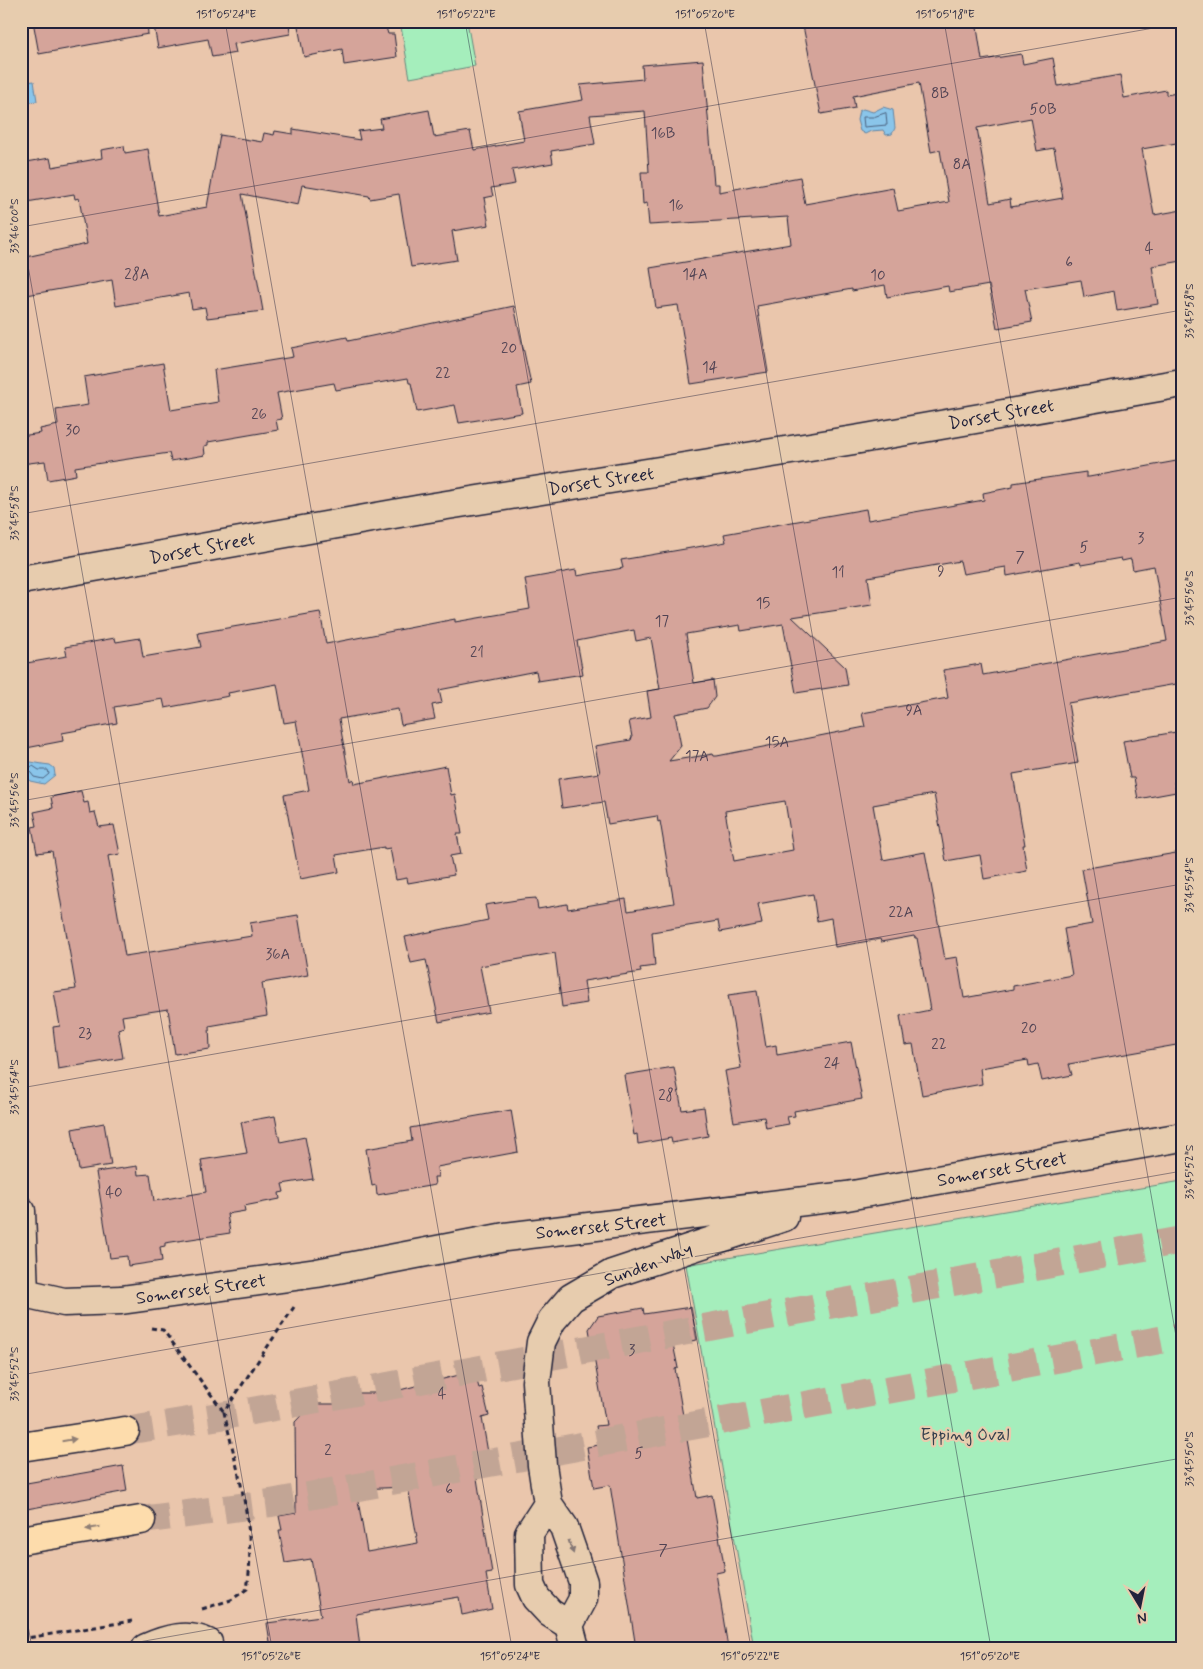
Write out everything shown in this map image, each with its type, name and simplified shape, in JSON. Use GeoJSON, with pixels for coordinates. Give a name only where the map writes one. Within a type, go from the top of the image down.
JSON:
{"type":"FeatureCollection","features":[{"type":"Feature","properties":{"kind":"highway"},"geometry":{"type":"LineString","coordinates":[[21,1447],[125,1431]]}},
{"type":"Feature","properties":{"kind":"highway"},"geometry":{"type":"LineString","coordinates":[[21,1540],[141,1520]]}},
{"type":"Feature","properties":{"kind":"street","name":"Dorset Street"},"geometry":{"type":"LineString","coordinates":[[21,580],[422,508],[860,439],[1182,383]]}},
{"type":"Feature","properties":{"kind":"street","name":"Somerset Street"},"geometry":{"type":"LineString","coordinates":[[23,1294],[64,1302],[122,1300],[316,1273],[505,1237],[847,1196],[1182,1137]]}},
{"type":"Feature","properties":{"kind":"street","name":"Sunden Way"},"geometry":{"type":"LineString","coordinates":[[548,1504],[529,1533],[530,1585],[536,1598],[572,1636],[583,1599],[583,1582],[564,1528],[548,1504],[542,1465],[536,1382],[540,1342],[552,1320],[571,1298],[612,1274],[847,1196]]}},
{"type":"Feature","properties":{"kind":"street"},"geometry":{"type":"LineString","coordinates":[[21,1211],[23,1294]]}},
{"type":"Feature","properties":{"kind":"street"},"geometry":{"type":"LineString","coordinates":[[146,1648],[169,1638],[196,1637],[208,1643],[208,1648]]}},
{"type":"Feature","properties":{"kind":"path"},"geometry":{"type":"LineString","coordinates":[[224,1412],[316,1273]]}},
{"type":"Feature","properties":{"kind":"path"},"geometry":{"type":"LineString","coordinates":[[122,1300],[133,1324],[162,1330],[224,1412],[250,1531],[251,1561],[247,1589],[231,1600],[200,1609]]}},
{"type":"Feature","properties":{"kind":"path"},"geometry":{"type":"LineString","coordinates":[[21,1639],[134,1620]]}},
{"type":"Feature","properties":{"kind":"green space"},"geometry":{"type":"Polygon","coordinates":[[[400,21],[467,21],[475,66],[410,78],[400,21]]]}},
{"type":"Feature","properties":{"kind":"green space","name":"Epping Oval"},"geometry":{"type":"Polygon","coordinates":[[[1182,1181],[1182,1648],[754,1648],[686,1265],[1182,1181]]]}},
{"type":"Feature","properties":{"kind":"water"},"geometry":{"type":"Polygon","coordinates":[[[34,81],[37,101],[21,103],[21,83],[34,81]]]}},
{"type":"Feature","properties":{"kind":"water"},"geometry":{"type":"Polygon","coordinates":[[[883,107],[893,110],[895,128],[892,134],[886,135],[883,130],[871,131],[865,134],[860,131],[857,120],[859,111],[863,109],[873,112],[883,107]]]}},
{"type":"Feature","properties":{"kind":"water"},"geometry":{"type":"Polygon","coordinates":[[[21,758],[24,761],[50,765],[54,768],[55,775],[44,784],[30,781],[21,772],[21,758]]]}},
{"type":"Feature","properties":{"kind":"building"},"geometry":{"type":"Polygon","coordinates":[[[33,21],[147,21],[148,34],[39,54],[33,21]]]}},
{"type":"Feature","properties":{"kind":"building"},"geometry":{"type":"Polygon","coordinates":[[[153,21],[289,21],[290,34],[234,44],[236,53],[212,57],[208,39],[158,48],[153,21]]]}},
{"type":"Feature","properties":{"kind":"building"},"geometry":{"type":"Polygon","coordinates":[[[297,21],[384,21],[388,34],[394,34],[397,57],[344,65],[342,49],[304,57],[297,21]]]}},
{"type":"Feature","properties":{"kind":"building"},"geometry":{"type":"Polygon","coordinates":[[[802,21],[976,21],[982,60],[1021,54],[1023,64],[1053,58],[1058,86],[1120,75],[1124,98],[1166,90],[1166,95],[1182,92],[1182,142],[1142,149],[1154,215],[1182,210],[1182,261],[1152,266],[1158,304],[1117,311],[1114,291],[1084,297],[1081,280],[1025,289],[1032,322],[997,328],[989,285],[949,292],[948,286],[887,297],[885,285],[757,306],[768,372],[691,384],[678,305],[656,308],[650,268],[791,244],[788,217],[649,225],[647,203],[643,204],[641,172],[649,172],[645,111],[590,115],[595,144],[551,151],[553,163],[512,170],[515,184],[491,188],[493,196],[484,198],[489,225],[452,231],[457,260],[411,267],[399,194],[370,199],[369,196],[302,185],[298,205],[242,194],[263,311],[207,318],[205,307],[192,309],[189,293],[116,306],[112,280],[21,296],[21,258],[87,244],[79,198],[75,199],[74,194],[21,203],[21,163],[50,158],[52,167],[102,158],[101,150],[124,146],[125,153],[148,149],[159,216],[207,207],[220,135],[262,142],[264,133],[274,135],[275,131],[293,134],[293,129],[360,140],[358,131],[382,128],[380,119],[429,110],[434,137],[470,131],[474,150],[524,141],[519,111],[583,100],[580,85],[643,79],[642,65],[703,60],[714,184],[719,184],[719,192],[800,177],[805,204],[893,188],[898,211],[949,202],[940,150],[931,152],[919,83],[853,96],[855,108],[821,114],[802,21]],[[1031,118],[977,128],[990,203],[1010,199],[1011,207],[1063,198],[1054,148],[1037,151],[1031,118]]]}},
{"type":"Feature","properties":{"kind":"building"},"geometry":{"type":"Polygon","coordinates":[[[514,306],[531,384],[517,387],[522,413],[459,423],[455,405],[417,412],[411,383],[409,383],[408,378],[336,390],[334,383],[277,393],[282,419],[276,420],[278,430],[208,442],[208,445],[204,446],[205,455],[171,461],[169,453],[75,467],[76,475],[48,480],[45,461],[21,464],[21,436],[41,433],[40,429],[58,425],[56,410],[88,405],[84,377],[163,363],[171,410],[218,402],[214,370],[293,357],[291,348],[347,337],[348,341],[514,306]]]}},
{"type":"Feature","properties":{"kind":"building"},"geometry":{"type":"Polygon","coordinates":[[[1182,460],[1182,683],[1068,703],[1078,763],[1013,774],[1025,845],[1023,845],[1027,871],[984,879],[980,855],[946,861],[934,794],[873,805],[883,860],[925,852],[945,959],[957,957],[964,998],[1013,989],[1013,986],[1072,975],[1064,929],[1092,924],[1082,869],[1176,853],[1182,887],[1182,1044],[1069,1064],[1072,1075],[1042,1081],[1038,1064],[1029,1066],[1028,1060],[980,1068],[982,1084],[922,1095],[913,1044],[905,1045],[900,1016],[930,1010],[917,938],[914,936],[881,942],[880,939],[835,947],[831,918],[817,921],[813,894],[758,904],[762,924],[720,932],[718,921],[652,932],[655,966],[640,968],[641,972],[584,981],[587,1003],[562,1007],[555,953],[480,966],[489,1012],[439,1022],[426,960],[411,963],[405,937],[488,920],[485,905],[523,899],[536,898],[538,909],[567,904],[568,909],[626,899],[628,911],[674,903],[660,821],[658,822],[657,816],[608,824],[604,802],[562,808],[558,779],[600,773],[595,746],[631,740],[629,721],[651,717],[647,691],[660,689],[651,638],[636,641],[634,630],[577,641],[583,674],[538,681],[536,671],[439,690],[442,703],[432,705],[435,719],[401,725],[398,709],[339,719],[350,781],[353,779],[354,784],[446,766],[451,795],[455,794],[462,834],[457,834],[461,854],[450,856],[454,875],[408,883],[407,878],[396,880],[390,848],[384,849],[384,847],[336,855],[339,872],[300,879],[284,795],[309,790],[296,721],[284,723],[277,684],[228,693],[229,696],[165,708],[163,699],[114,707],[117,723],[62,733],[63,741],[21,749],[21,664],[67,656],[65,647],[115,638],[116,642],[140,638],[143,657],[201,647],[198,633],[320,612],[326,644],[455,619],[455,622],[530,609],[525,579],[576,570],[577,576],[623,568],[621,560],[726,542],[724,534],[866,509],[868,520],[984,500],[983,493],[1013,487],[1013,483],[1086,472],[1086,477],[1182,460]],[[1121,558],[1081,565],[1080,562],[1007,576],[1006,567],[963,574],[960,561],[868,577],[872,605],[792,617],[845,667],[848,685],[796,693],[783,624],[741,631],[740,625],[686,634],[694,683],[713,680],[715,697],[707,708],[675,714],[681,746],[669,761],[713,754],[717,756],[865,727],[862,713],[948,698],[943,670],[981,664],[983,675],[1167,641],[1154,566],[1133,570],[1131,559],[1122,561],[1121,558]],[[785,801],[725,811],[734,861],[793,850],[785,801]]]}},
{"type":"Feature","properties":{"kind":"building"},"geometry":{"type":"Polygon","coordinates":[[[1182,731],[1182,781],[1174,782],[1176,792],[1138,799],[1134,778],[1130,778],[1123,741],[1182,731]]]}},
{"type":"Feature","properties":{"kind":"building"},"geometry":{"type":"Polygon","coordinates":[[[81,791],[84,803],[88,802],[90,813],[95,812],[99,827],[114,825],[120,854],[108,856],[125,956],[252,936],[250,923],[298,915],[308,975],[262,983],[267,1016],[209,1026],[210,1049],[175,1054],[168,1009],[122,1016],[124,1027],[118,1029],[123,1058],[58,1069],[53,1027],[60,1026],[54,992],[76,989],[52,851],[37,853],[32,827],[37,826],[34,812],[53,808],[51,797],[81,791]]]}},
{"type":"Feature","properties":{"kind":"building"},"geometry":{"type":"Polygon","coordinates":[[[757,991],[766,1047],[776,1045],[777,1055],[851,1042],[862,1099],[794,1111],[795,1116],[787,1117],[789,1124],[766,1128],[764,1117],[734,1122],[725,1071],[741,1068],[728,995],[757,991]]]}},
{"type":"Feature","properties":{"kind":"building"},"geometry":{"type":"Polygon","coordinates":[[[674,1067],[682,1110],[704,1107],[708,1136],[672,1143],[671,1138],[638,1144],[637,1134],[634,1135],[624,1075],[674,1067]]]}},
{"type":"Feature","properties":{"kind":"building"},"geometry":{"type":"Polygon","coordinates":[[[511,1110],[518,1152],[437,1167],[438,1177],[434,1177],[435,1185],[377,1195],[376,1185],[372,1186],[366,1149],[412,1141],[410,1128],[511,1110]]]}},
{"type":"Feature","properties":{"kind":"building"},"geometry":{"type":"Polygon","coordinates":[[[275,1116],[280,1142],[305,1137],[313,1179],[282,1184],[284,1192],[279,1193],[280,1199],[244,1206],[245,1211],[227,1214],[230,1233],[165,1243],[165,1246],[160,1247],[162,1261],[128,1266],[127,1256],[110,1258],[96,1172],[137,1166],[138,1175],[150,1174],[154,1201],[206,1192],[201,1160],[247,1153],[241,1122],[275,1116]]]}},
{"type":"Feature","properties":{"kind":"building"},"geometry":{"type":"Polygon","coordinates":[[[104,1123],[111,1165],[79,1170],[72,1129],[104,1123]]]}},
{"type":"Feature","properties":{"kind":"building"},"geometry":{"type":"Polygon","coordinates":[[[691,1307],[697,1340],[673,1344],[678,1368],[675,1369],[697,1498],[712,1495],[725,1571],[716,1573],[728,1648],[636,1648],[610,1485],[594,1488],[587,1447],[599,1445],[596,1426],[606,1425],[589,1329],[598,1316],[643,1308],[644,1314],[691,1307]]]}},
{"type":"Feature","properties":{"kind":"building"},"geometry":{"type":"Polygon","coordinates":[[[463,1374],[463,1377],[475,1374],[479,1388],[482,1387],[489,1416],[482,1418],[491,1470],[476,1472],[492,1573],[486,1574],[492,1609],[462,1615],[459,1597],[356,1614],[360,1648],[271,1648],[267,1623],[321,1616],[311,1559],[285,1563],[279,1530],[282,1530],[279,1516],[296,1513],[295,1422],[312,1404],[344,1404],[343,1393],[388,1393],[463,1374]],[[408,1487],[356,1489],[367,1552],[418,1543],[408,1487]]]}},
{"type":"Feature","properties":{"kind":"building"},"geometry":{"type":"Polygon","coordinates":[[[123,1466],[127,1491],[21,1510],[21,1484],[123,1466]]]}},
{"type":"Feature","properties":{"kind":"tunnel"},"geometry":{"type":"LineString","coordinates":[[125,1431],[252,1411],[1182,1240]]}},
{"type":"Feature","properties":{"kind":"tunnel"},"geometry":{"type":"LineString","coordinates":[[141,1520],[271,1503],[1182,1336]]}}]}
